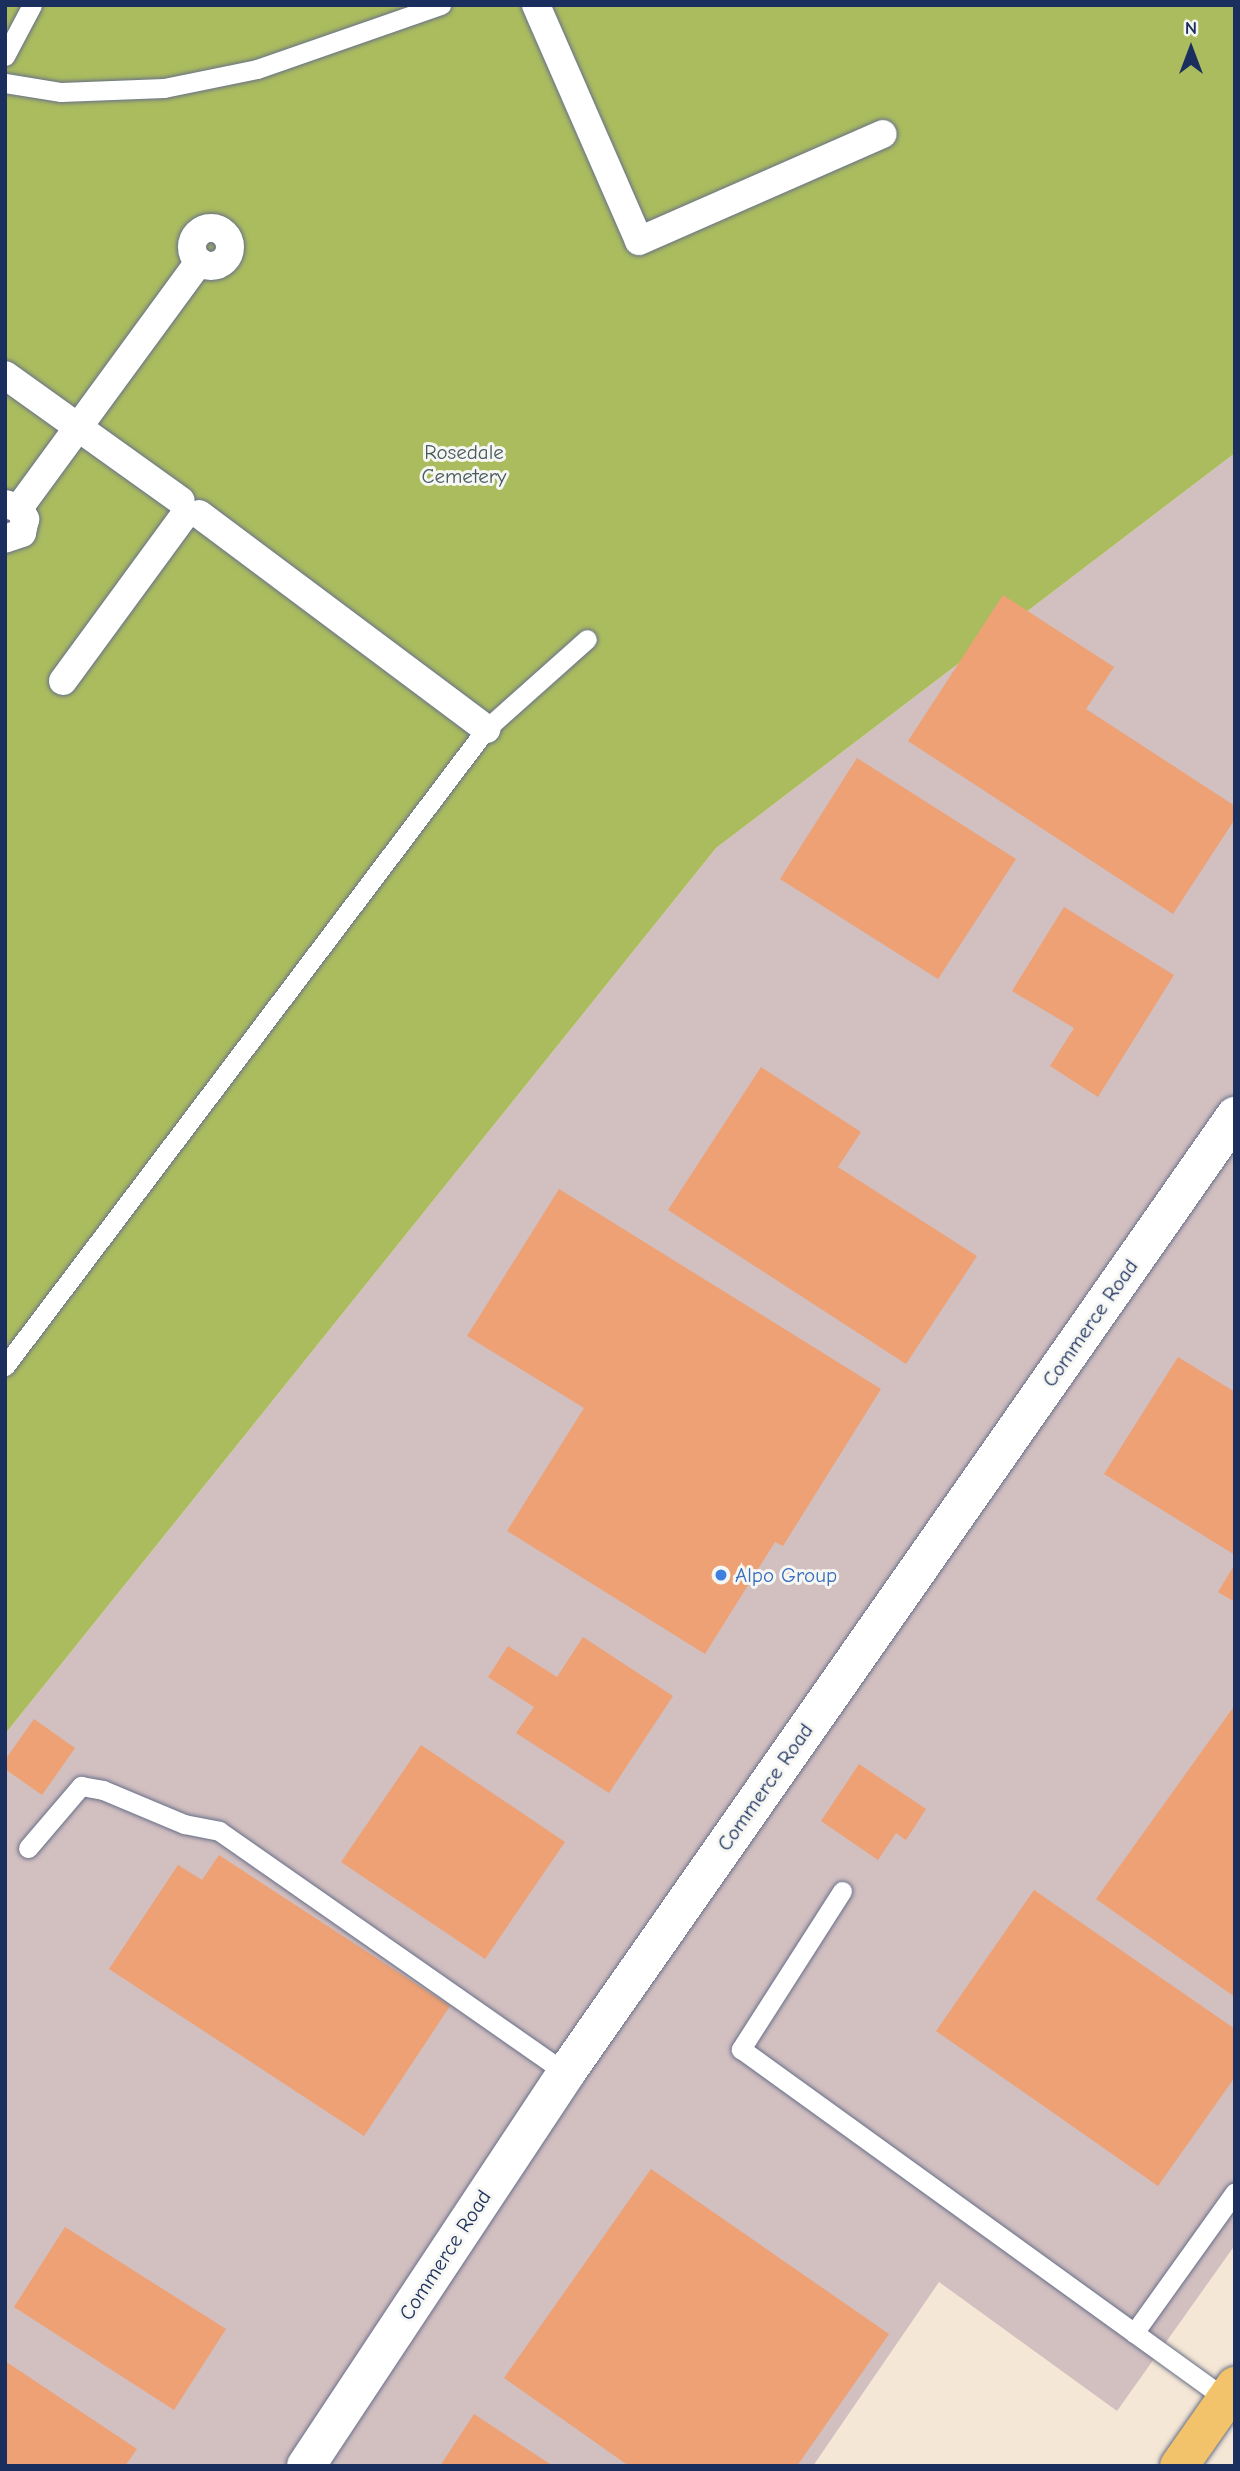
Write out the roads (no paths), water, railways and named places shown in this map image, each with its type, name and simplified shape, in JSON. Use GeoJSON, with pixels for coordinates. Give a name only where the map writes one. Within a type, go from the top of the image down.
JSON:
{"type":"FeatureCollection","features":[{"type":"Feature","properties":{"kind":"highway"},"geometry":{"type":"LineString","coordinates":[[1179,2466],[1230,2392]]}},
{"type":"Feature","properties":{"kind":"street"},"geometry":{"type":"LineString","coordinates":[[536,5],[639,241],[883,134]]}},
{"type":"Feature","properties":{"kind":"street"},"geometry":{"type":"LineString","coordinates":[[5,539],[17,537],[25,526],[12,506],[78,427],[199,262]]}},
{"type":"Feature","properties":{"kind":"street"},"geometry":{"type":"LineString","coordinates":[[5,375],[486,729]]}},
{"type":"Feature","properties":{"kind":"street"},"geometry":{"type":"LineString","coordinates":[[63,681],[188,511]]}},
{"type":"Feature","properties":{"kind":"street","name":"Commerce Road"},"geometry":{"type":"LineString","coordinates":[[306,2466],[566,2073],[1235,1116]]}},
{"type":"Feature","properties":{"kind":"lane"},"geometry":{"type":"LineString","coordinates":[[5,56],[32,5]]}},
{"type":"Feature","properties":{"kind":"lane"},"geometry":{"type":"LineString","coordinates":[[5,83],[61,92],[164,88],[257,69],[441,5]]}},
{"type":"Feature","properties":{"kind":"lane"},"geometry":{"type":"LineString","coordinates":[[5,1366],[486,729],[587,639]]}},
{"type":"Feature","properties":{"kind":"lane"},"geometry":{"type":"LineString","coordinates":[[28,1848],[81,1786],[103,1790],[184,1824],[219,1832],[566,2073]]}},
{"type":"Feature","properties":{"kind":"lane"},"geometry":{"type":"LineString","coordinates":[[842,1891],[741,2049],[1134,2333],[1230,2392]]}},
{"type":"Feature","properties":{"kind":"lane"},"geometry":{"type":"LineString","coordinates":[[1134,2333],[1235,2192]]}},
{"type":"Feature","properties":{"kind":"place","name":"Alpo Group"},"geometry":{"type":"Point","coordinates":[721,1575]}},
{"type":"Feature","properties":{"kind":"park label","name":"Rosedale Cemetery"},"geometry":{"type":"Point","coordinates":[464,464]}}]}
